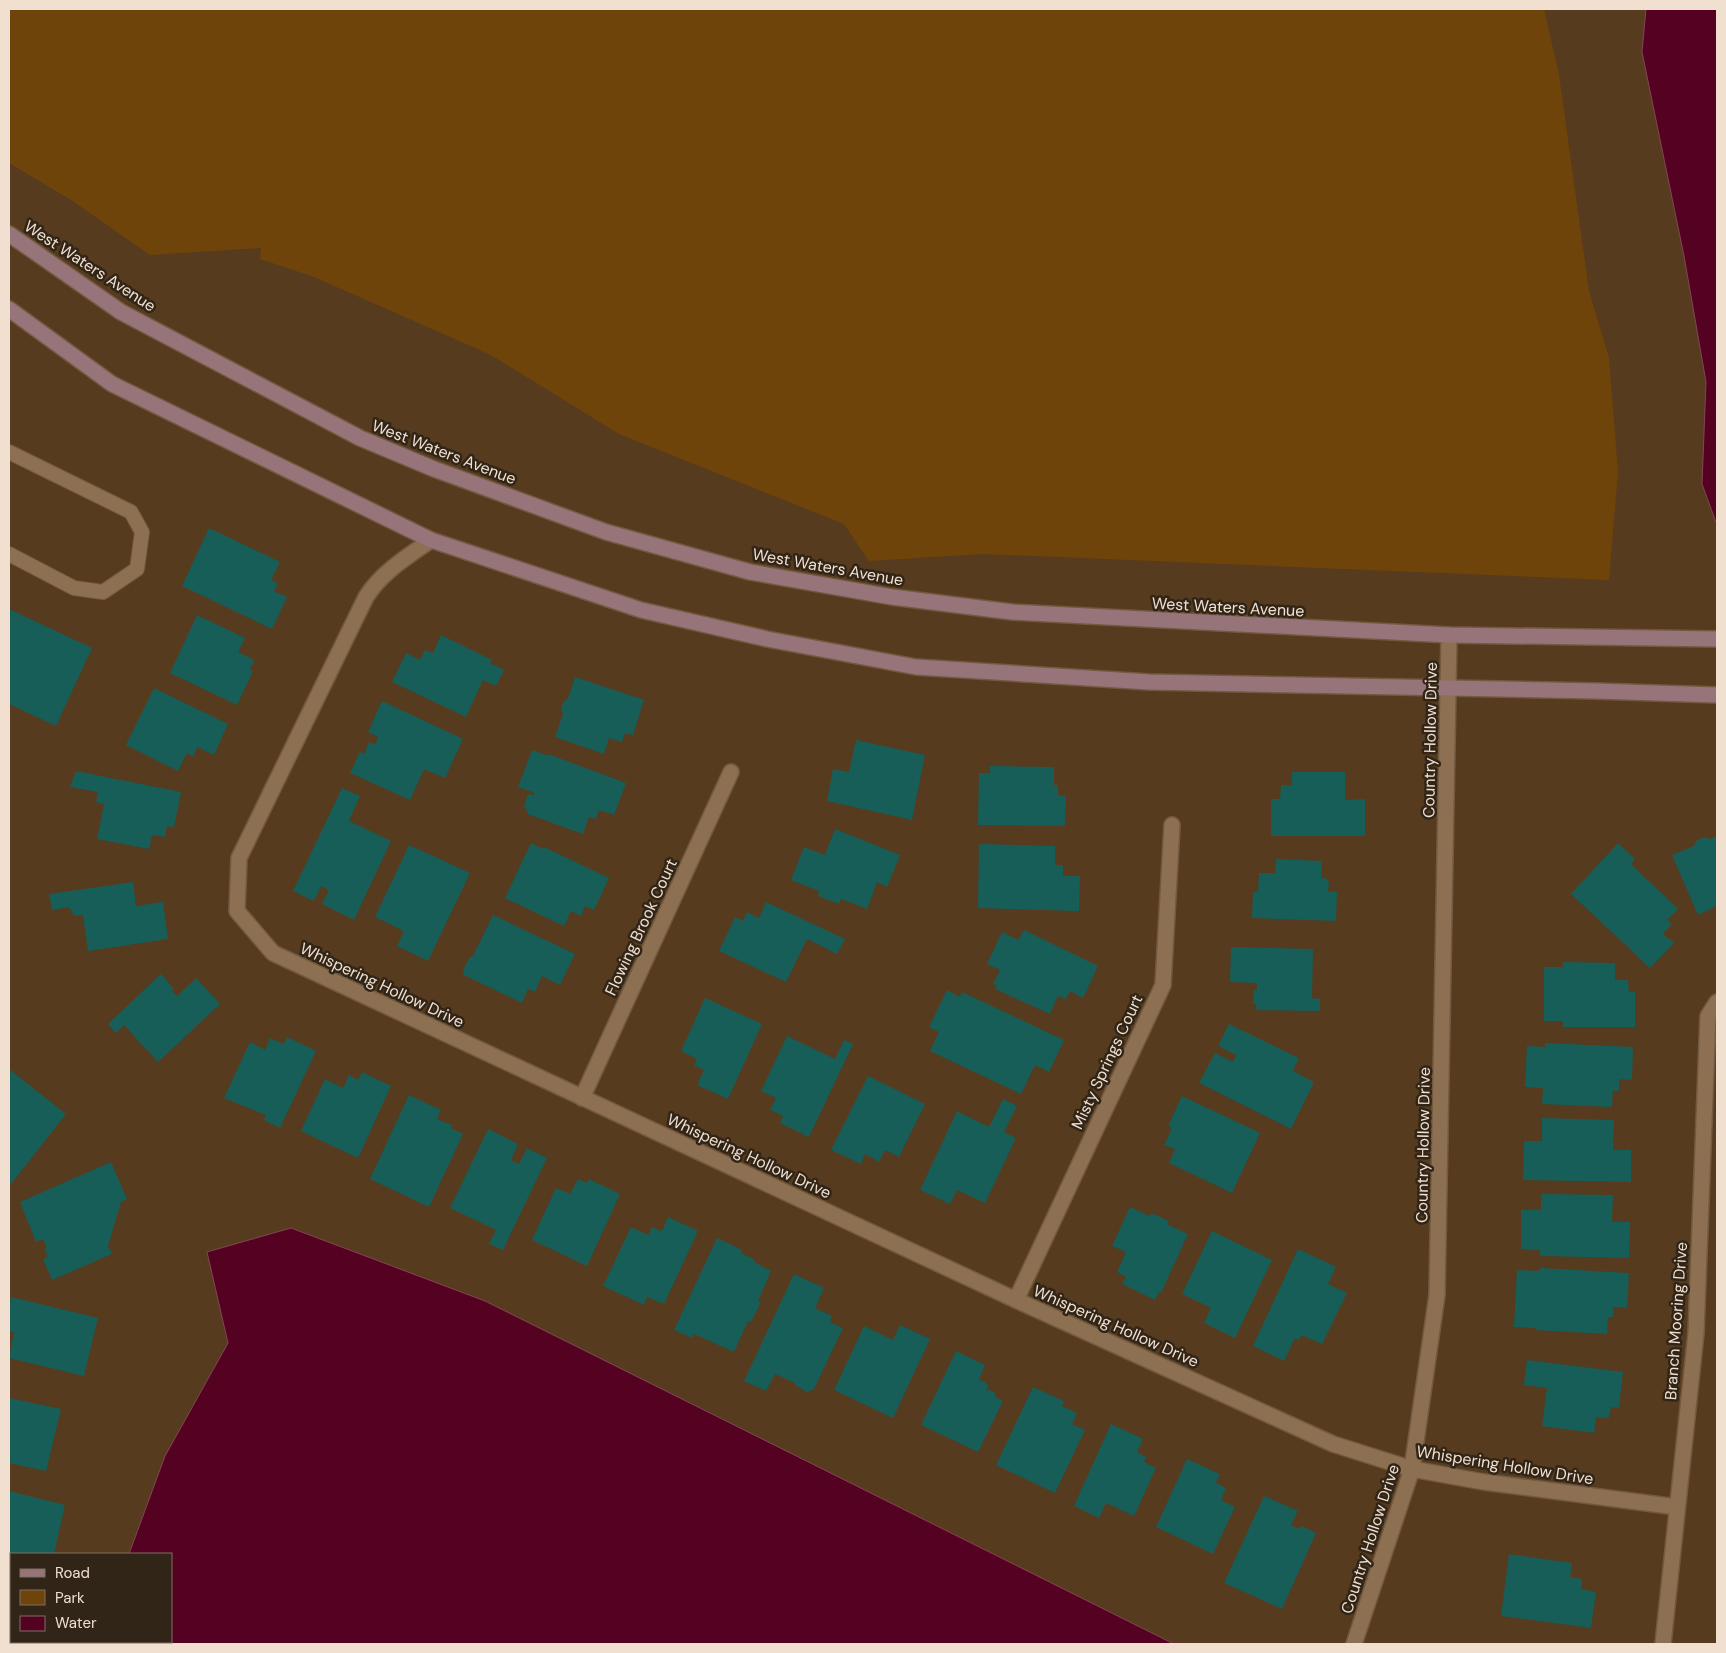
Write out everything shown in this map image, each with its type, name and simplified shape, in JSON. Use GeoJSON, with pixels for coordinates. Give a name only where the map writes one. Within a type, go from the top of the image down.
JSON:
{"type":"FeatureCollection","features":[{"type":"Feature","properties":{"kind":"street","name":"West Waters Avenue"},"geometry":{"type":"LineString","coordinates":[[9,234],[121,312],[360,438],[434,469],[606,532],[750,572],[892,597],[1012,612],[1132,620],[1449,635],[1717,639]]}},
{"type":"Feature","properties":{"kind":"street"},"geometry":{"type":"LineString","coordinates":[[9,309],[112,384],[430,540],[641,610],[767,639],[916,667],[1149,682],[1717,695]]}},
{"type":"Feature","properties":{"kind":"street","name":"Whispering Hollow Drive"},"geometry":{"type":"LineString","coordinates":[[430,540],[386,573],[373,586],[366,597],[239,858],[237,911],[273,953],[1016,1300],[1333,1444],[1412,1469],[1484,1482],[1677,1507]]}},
{"type":"Feature","properties":{"kind":"street","name":"Country Hollow Drive"},"geometry":{"type":"LineString","coordinates":[[1354,1644],[1412,1469],[1437,1295],[1449,635]]}},
{"type":"Feature","properties":{"kind":"street","name":"Flowing Brook Court"},"geometry":{"type":"LineString","coordinates":[[582,1098],[731,772]]}},
{"type":"Feature","properties":{"kind":"street","name":"Misty Springs Court"},"geometry":{"type":"LineString","coordinates":[[1016,1300],[1162,985],[1172,825]]}},
{"type":"Feature","properties":{"kind":"street","name":"Branch Mooring Drive"},"geometry":{"type":"LineString","coordinates":[[1663,1644],[1696,1333],[1708,1016],[1717,1002]]}},
{"type":"Feature","properties":{"kind":"lane"},"geometry":{"type":"LineString","coordinates":[[9,452],[131,512],[142,532],[137,569],[103,592],[74,588],[9,554]]}},
{"type":"Feature","properties":{"kind":"green space"},"geometry":{"type":"Polygon","coordinates":[[[9,9],[1544,9],[1559,75],[1589,291],[1609,358],[1618,472],[1609,580],[983,554],[869,561],[844,524],[619,434],[491,355],[314,277],[260,259],[261,248],[150,255],[71,200],[9,163],[9,9]]]}},
{"type":"Feature","properties":{"kind":"water"},"geometry":{"type":"Polygon","coordinates":[[[1646,9],[1717,9],[1717,525],[1702,484],[1706,382],[1684,256],[1642,52],[1646,9]]]}},
{"type":"Feature","properties":{"kind":"water"},"geometry":{"type":"Polygon","coordinates":[[[291,1228],[485,1301],[1174,1644],[92,1644],[172,1643],[172,1553],[129,1553],[165,1456],[228,1343],[207,1252],[291,1228]]]}},
{"type":"Feature","properties":{"kind":"building"},"geometry":{"type":"Polygon","coordinates":[[[209,528],[280,562],[271,580],[278,583],[274,591],[287,597],[272,629],[182,586],[209,528]]]}},
{"type":"Feature","properties":{"kind":"building"},"geometry":{"type":"Polygon","coordinates":[[[9,609],[92,648],[56,726],[9,704],[9,609]]]}},
{"type":"Feature","properties":{"kind":"building"},"geometry":{"type":"Polygon","coordinates":[[[197,615],[245,638],[238,652],[254,660],[250,670],[253,671],[237,705],[170,673],[197,615]]]}},
{"type":"Feature","properties":{"kind":"building"},"geometry":{"type":"Polygon","coordinates":[[[441,635],[492,660],[490,663],[504,670],[496,686],[483,680],[466,717],[392,682],[406,653],[420,660],[425,650],[433,653],[441,635]]]}},
{"type":"Feature","properties":{"kind":"building"},"geometry":{"type":"Polygon","coordinates":[[[575,677],[644,700],[633,735],[625,733],[622,742],[609,738],[604,754],[555,737],[563,714],[561,709],[564,701],[568,699],[575,677]]]}},
{"type":"Feature","properties":{"kind":"building"},"geometry":{"type":"Polygon","coordinates":[[[154,688],[228,724],[214,755],[197,747],[193,757],[187,753],[178,771],[126,745],[154,688]]]}},
{"type":"Feature","properties":{"kind":"building"},"geometry":{"type":"Polygon","coordinates":[[[382,701],[463,739],[445,778],[424,769],[410,800],[350,773],[360,752],[364,754],[369,742],[375,745],[378,737],[368,732],[382,701]]]}},
{"type":"Feature","properties":{"kind":"building"},"geometry":{"type":"Polygon","coordinates":[[[856,740],[925,755],[912,820],[827,801],[833,769],[849,772],[856,740]]]}},
{"type":"Feature","properties":{"kind":"building"},"geometry":{"type":"Polygon","coordinates":[[[532,750],[548,756],[548,754],[626,783],[614,815],[599,810],[596,819],[589,817],[583,834],[527,814],[528,811],[524,807],[527,796],[530,794],[534,795],[535,793],[518,787],[532,750]]]}},
{"type":"Feature","properties":{"kind":"building"},"geometry":{"type":"Polygon","coordinates":[[[990,766],[1054,767],[1054,785],[1058,785],[1058,795],[1066,796],[1065,826],[978,825],[979,773],[990,773],[990,766]]]}},
{"type":"Feature","properties":{"kind":"building"},"geometry":{"type":"Polygon","coordinates":[[[76,771],[181,792],[174,827],[167,826],[165,837],[152,835],[149,849],[97,839],[104,804],[96,802],[98,792],[70,787],[76,771]]]}},
{"type":"Feature","properties":{"kind":"building"},"geometry":{"type":"Polygon","coordinates":[[[1292,772],[1345,772],[1345,800],[1365,799],[1365,836],[1271,836],[1271,799],[1280,799],[1281,785],[1292,785],[1292,772]]]}},
{"type":"Feature","properties":{"kind":"building"},"geometry":{"type":"Polygon","coordinates":[[[342,788],[360,796],[349,821],[391,841],[354,920],[322,904],[329,890],[321,886],[314,901],[293,891],[342,788]]]}},
{"type":"Feature","properties":{"kind":"building"},"geometry":{"type":"Polygon","coordinates":[[[835,829],[900,855],[887,887],[877,882],[867,909],[841,899],[839,904],[818,896],[819,891],[791,880],[804,847],[825,855],[835,829]]]}},
{"type":"Feature","properties":{"kind":"building"},"geometry":{"type":"Polygon","coordinates":[[[1717,836],[1717,906],[1698,915],[1672,855],[1694,846],[1696,841],[1704,837],[1710,839],[1717,836]]]}},
{"type":"Feature","properties":{"kind":"building"},"geometry":{"type":"Polygon","coordinates":[[[531,843],[543,849],[544,847],[609,878],[594,910],[585,906],[581,916],[571,911],[564,926],[505,898],[531,843]]]}},
{"type":"Feature","properties":{"kind":"building"},"geometry":{"type":"Polygon","coordinates":[[[1618,843],[1635,859],[1631,864],[1678,909],[1667,920],[1672,924],[1663,934],[1674,943],[1650,968],[1571,894],[1618,843]]]}},
{"type":"Feature","properties":{"kind":"building"},"geometry":{"type":"Polygon","coordinates":[[[979,844],[1055,846],[1055,865],[1063,865],[1063,876],[1080,876],[1079,911],[978,908],[979,844]]]}},
{"type":"Feature","properties":{"kind":"building"},"geometry":{"type":"Polygon","coordinates":[[[409,845],[470,873],[428,961],[397,946],[404,931],[375,917],[409,845]]]}},
{"type":"Feature","properties":{"kind":"building"},"geometry":{"type":"Polygon","coordinates":[[[1276,859],[1322,861],[1321,878],[1325,878],[1329,882],[1328,891],[1337,892],[1336,921],[1252,918],[1253,892],[1258,892],[1259,873],[1275,873],[1276,859]]]}},
{"type":"Feature","properties":{"kind":"building"},"geometry":{"type":"Polygon","coordinates":[[[133,882],[136,906],[163,902],[168,939],[88,951],[83,915],[74,916],[69,907],[52,910],[49,894],[133,882]]]}},
{"type":"Feature","properties":{"kind":"building"},"geometry":{"type":"Polygon","coordinates":[[[766,902],[845,939],[837,954],[807,939],[786,982],[719,951],[735,917],[743,921],[747,912],[759,918],[766,902]]]}},
{"type":"Feature","properties":{"kind":"building"},"geometry":{"type":"Polygon","coordinates":[[[493,915],[575,954],[560,985],[542,976],[535,992],[528,989],[522,1003],[464,975],[463,970],[470,957],[473,956],[493,915]]]}},
{"type":"Feature","properties":{"kind":"building"},"geometry":{"type":"Polygon","coordinates":[[[1024,930],[1098,966],[1083,998],[1070,991],[1066,999],[1058,996],[1050,1014],[995,989],[997,986],[993,984],[1000,970],[987,964],[1002,932],[1018,940],[1024,930]]]}},
{"type":"Feature","properties":{"kind":"building"},"geometry":{"type":"Polygon","coordinates":[[[1231,947],[1313,949],[1312,998],[1320,999],[1320,1011],[1256,1010],[1256,1004],[1253,1004],[1254,990],[1257,990],[1257,983],[1230,982],[1231,947]]]}},
{"type":"Feature","properties":{"kind":"building"},"geometry":{"type":"Polygon","coordinates":[[[1563,962],[1615,963],[1615,980],[1628,980],[1629,992],[1635,992],[1635,1027],[1563,1027],[1563,1021],[1544,1021],[1544,967],[1563,967],[1563,962]]]}},
{"type":"Feature","properties":{"kind":"building"},"geometry":{"type":"Polygon","coordinates":[[[161,974],[174,989],[172,991],[177,996],[196,978],[220,1004],[158,1062],[124,1025],[116,1033],[108,1024],[161,974]]]}},
{"type":"Feature","properties":{"kind":"building"},"geometry":{"type":"Polygon","coordinates":[[[947,990],[960,997],[962,992],[1064,1040],[1049,1072],[1035,1065],[1021,1094],[930,1051],[939,1032],[929,1027],[947,990]]]}},
{"type":"Feature","properties":{"kind":"building"},"geometry":{"type":"Polygon","coordinates":[[[705,998],[762,1024],[728,1099],[697,1085],[704,1070],[694,1065],[697,1059],[681,1051],[705,998]]]}},
{"type":"Feature","properties":{"kind":"building"},"geometry":{"type":"Polygon","coordinates":[[[1229,1024],[1299,1058],[1293,1071],[1314,1082],[1291,1129],[1199,1083],[1215,1053],[1233,1062],[1236,1055],[1218,1046],[1229,1024]]]}},
{"type":"Feature","properties":{"kind":"building"},"geometry":{"type":"Polygon","coordinates":[[[787,1036],[835,1059],[844,1040],[853,1044],[809,1137],[780,1123],[783,1116],[770,1110],[776,1098],[761,1091],[787,1036]]]}},
{"type":"Feature","properties":{"kind":"building"},"geometry":{"type":"Polygon","coordinates":[[[287,1037],[316,1051],[280,1128],[264,1120],[266,1115],[224,1098],[250,1042],[265,1050],[270,1038],[284,1044],[287,1037]]]}},
{"type":"Feature","properties":{"kind":"building"},"geometry":{"type":"Polygon","coordinates":[[[1545,1043],[1633,1047],[1632,1080],[1619,1079],[1619,1091],[1613,1090],[1612,1107],[1542,1104],[1543,1088],[1525,1087],[1527,1046],[1545,1047],[1545,1043]]]}},
{"type":"Feature","properties":{"kind":"building"},"geometry":{"type":"Polygon","coordinates":[[[9,1069],[66,1114],[11,1184],[9,1182],[9,1069]]]}},
{"type":"Feature","properties":{"kind":"building"},"geometry":{"type":"Polygon","coordinates":[[[362,1072],[391,1086],[358,1158],[301,1131],[325,1079],[343,1088],[349,1075],[358,1080],[362,1072]]]}},
{"type":"Feature","properties":{"kind":"building"},"geometry":{"type":"Polygon","coordinates":[[[868,1076],[925,1104],[899,1157],[885,1150],[879,1162],[865,1154],[861,1164],[831,1150],[868,1076]]]}},
{"type":"Feature","properties":{"kind":"building"},"geometry":{"type":"Polygon","coordinates":[[[409,1095],[441,1110],[437,1119],[452,1125],[451,1128],[463,1134],[429,1207],[370,1179],[409,1095]]]}},
{"type":"Feature","properties":{"kind":"building"},"geometry":{"type":"Polygon","coordinates":[[[1182,1096],[1260,1133],[1232,1193],[1169,1163],[1175,1149],[1164,1145],[1172,1128],[1168,1126],[1182,1096]]]}},
{"type":"Feature","properties":{"kind":"building"},"geometry":{"type":"Polygon","coordinates":[[[1003,1099],[1017,1106],[1004,1132],[1016,1138],[985,1203],[957,1190],[950,1204],[920,1190],[957,1111],[989,1127],[1003,1099]]]}},
{"type":"Feature","properties":{"kind":"building"},"geometry":{"type":"Polygon","coordinates":[[[1542,1118],[1614,1120],[1613,1150],[1631,1150],[1631,1182],[1523,1180],[1524,1141],[1542,1141],[1542,1118]]]}},
{"type":"Feature","properties":{"kind":"building"},"geometry":{"type":"Polygon","coordinates":[[[488,1129],[518,1144],[511,1160],[519,1164],[527,1148],[547,1158],[503,1250],[489,1244],[496,1230],[450,1208],[488,1129]]]}},
{"type":"Feature","properties":{"kind":"building"},"geometry":{"type":"Polygon","coordinates":[[[111,1162],[127,1199],[121,1202],[108,1246],[112,1254],[52,1280],[43,1259],[48,1256],[44,1249],[47,1248],[43,1239],[36,1242],[20,1202],[111,1162]]]}},
{"type":"Feature","properties":{"kind":"building"},"geometry":{"type":"Polygon","coordinates":[[[578,1179],[587,1183],[589,1179],[620,1194],[587,1266],[532,1240],[556,1188],[570,1194],[578,1179]]]}},
{"type":"Feature","properties":{"kind":"building"},"geometry":{"type":"Polygon","coordinates":[[[1541,1194],[1613,1195],[1612,1222],[1630,1222],[1629,1258],[1540,1256],[1540,1250],[1521,1249],[1521,1210],[1541,1210],[1541,1194]]]}},
{"type":"Feature","properties":{"kind":"building"},"geometry":{"type":"Polygon","coordinates":[[[1130,1207],[1150,1216],[1151,1213],[1169,1221],[1167,1224],[1188,1234],[1161,1293],[1159,1292],[1155,1300],[1122,1284],[1126,1277],[1117,1272],[1126,1252],[1112,1246],[1130,1207]]]}},
{"type":"Feature","properties":{"kind":"building"},"geometry":{"type":"Polygon","coordinates":[[[668,1217],[698,1231],[664,1304],[647,1297],[644,1305],[603,1286],[631,1227],[648,1235],[652,1227],[662,1231],[668,1217]]]}},
{"type":"Feature","properties":{"kind":"building"},"geometry":{"type":"Polygon","coordinates":[[[1212,1231],[1272,1260],[1235,1338],[1204,1323],[1211,1308],[1182,1294],[1212,1231]]]}},
{"type":"Feature","properties":{"kind":"building"},"geometry":{"type":"Polygon","coordinates":[[[717,1238],[742,1250],[741,1253],[771,1271],[758,1301],[761,1302],[751,1322],[748,1321],[734,1352],[694,1334],[692,1338],[674,1330],[717,1238]]]}},
{"type":"Feature","properties":{"kind":"building"},"geometry":{"type":"Polygon","coordinates":[[[1298,1249],[1336,1267],[1328,1284],[1347,1293],[1322,1344],[1302,1335],[1299,1340],[1295,1338],[1284,1361],[1253,1346],[1298,1249]]]}},
{"type":"Feature","properties":{"kind":"building"},"geometry":{"type":"Polygon","coordinates":[[[1540,1268],[1629,1273],[1627,1308],[1613,1307],[1613,1317],[1608,1317],[1607,1334],[1514,1327],[1517,1270],[1539,1271],[1540,1268]]]}},
{"type":"Feature","properties":{"kind":"building"},"geometry":{"type":"Polygon","coordinates":[[[794,1274],[824,1288],[815,1308],[832,1316],[830,1322],[843,1328],[814,1389],[807,1392],[796,1386],[795,1383],[775,1374],[766,1391],[744,1381],[794,1274]]]}},
{"type":"Feature","properties":{"kind":"building"},"geometry":{"type":"Polygon","coordinates":[[[11,1297],[98,1318],[84,1376],[9,1358],[14,1332],[9,1331],[11,1297]]]}},
{"type":"Feature","properties":{"kind":"building"},"geometry":{"type":"Polygon","coordinates":[[[900,1325],[930,1339],[893,1418],[834,1390],[864,1326],[893,1340],[900,1325]]]}},
{"type":"Feature","properties":{"kind":"building"},"geometry":{"type":"Polygon","coordinates":[[[956,1351],[985,1365],[979,1379],[989,1385],[986,1391],[994,1392],[996,1397],[1003,1401],[978,1452],[921,1425],[956,1351]]]}},
{"type":"Feature","properties":{"kind":"building"},"geometry":{"type":"Polygon","coordinates":[[[1527,1360],[1623,1372],[1619,1408],[1611,1407],[1609,1418],[1596,1417],[1594,1433],[1542,1426],[1547,1388],[1524,1385],[1527,1360]]]}},
{"type":"Feature","properties":{"kind":"building"},"geometry":{"type":"Polygon","coordinates":[[[1033,1387],[1064,1401],[1062,1406],[1077,1413],[1072,1424],[1085,1430],[1055,1493],[996,1465],[1033,1387]]]}},
{"type":"Feature","properties":{"kind":"building"},"geometry":{"type":"Polygon","coordinates":[[[9,1398],[61,1409],[46,1471],[9,1463],[9,1398]]]}},
{"type":"Feature","properties":{"kind":"building"},"geometry":{"type":"Polygon","coordinates":[[[1111,1424],[1143,1439],[1137,1452],[1146,1457],[1144,1462],[1156,1468],[1134,1516],[1106,1503],[1099,1518],[1074,1506],[1111,1424]]]}},
{"type":"Feature","properties":{"kind":"building"},"geometry":{"type":"Polygon","coordinates":[[[1187,1459],[1220,1474],[1216,1483],[1226,1488],[1221,1500],[1235,1507],[1213,1554],[1156,1527],[1187,1459]]]}},
{"type":"Feature","properties":{"kind":"building"},"geometry":{"type":"Polygon","coordinates":[[[9,1491],[65,1505],[54,1553],[10,1553],[9,1573],[9,1491]]]}},
{"type":"Feature","properties":{"kind":"building"},"geometry":{"type":"Polygon","coordinates":[[[1264,1496],[1298,1511],[1291,1525],[1299,1529],[1301,1526],[1316,1533],[1282,1609],[1224,1583],[1264,1496]]]}},
{"type":"Feature","properties":{"kind":"building"},"geometry":{"type":"Polygon","coordinates":[[[1509,1554],[1572,1563],[1570,1577],[1582,1579],[1581,1589],[1596,1592],[1591,1628],[1501,1616],[1509,1554]]]}},
{"type":"Feature","properties":{"kind":"building"},"geometry":{"type":"Polygon","coordinates":[[[9,1638],[10,1643],[23,1644],[9,1644],[9,1638]]]}}]}
